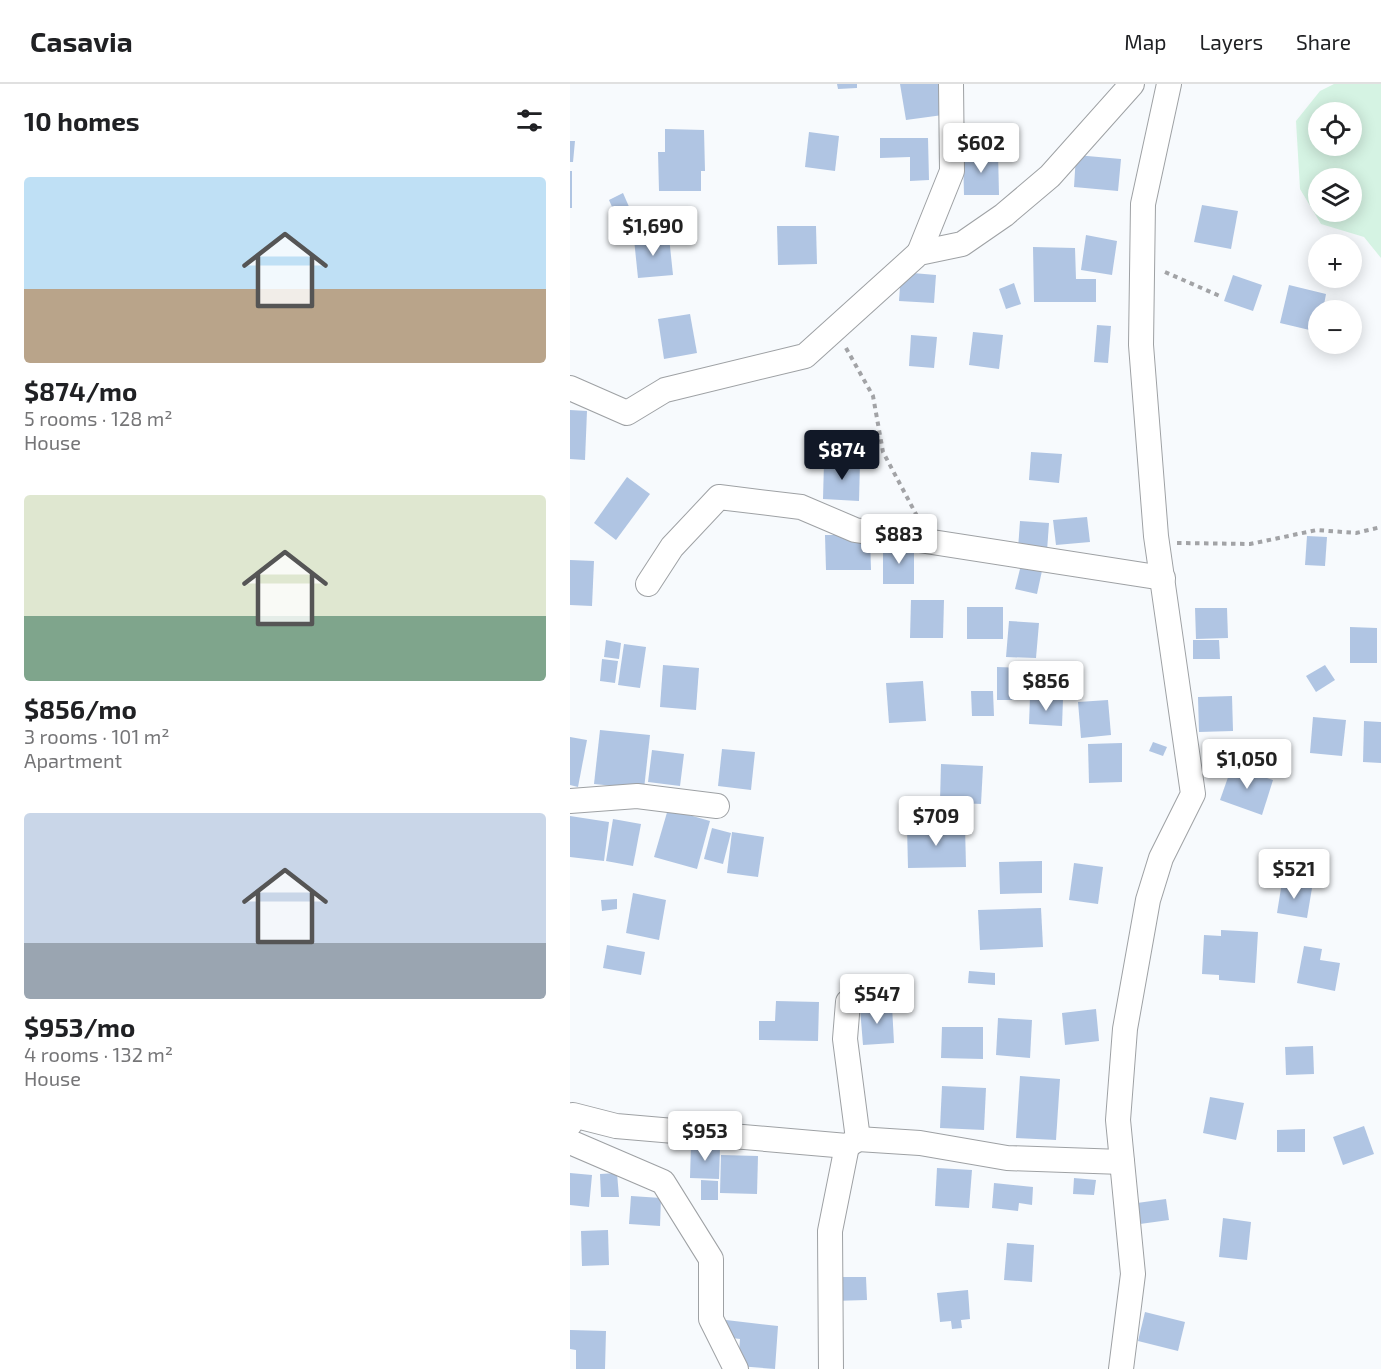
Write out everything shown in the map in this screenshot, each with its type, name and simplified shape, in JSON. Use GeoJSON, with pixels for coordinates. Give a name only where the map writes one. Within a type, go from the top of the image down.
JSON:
{"type":"FeatureCollection","features":[{"type":"Feature","properties":{"kind":"street"},"geometry":{"type":"LineString","coordinates":[[570,388],[627,413],[666,390],[805,356],[919,253],[952,171],[951,84]]}},
{"type":"Feature","properties":{"kind":"street"},"geometry":{"type":"LineString","coordinates":[[919,253],[963,244],[1004,215],[1050,176],[1132,84]]}},
{"type":"Feature","properties":{"kind":"street"},"geometry":{"type":"LineString","coordinates":[[1121,1369],[1133,1274],[1118,1120],[1125,1029],[1148,900],[1161,858],[1193,794],[1156,536],[1141,345],[1143,204],[1169,84]]}},
{"type":"Feature","properties":{"kind":"street"},"geometry":{"type":"LineString","coordinates":[[648,584],[672,547],[719,497],[801,507],[855,530],[1163,578]]}},
{"type":"Feature","properties":{"kind":"street"},"geometry":{"type":"LineString","coordinates":[[570,801],[637,796],[717,806]]}},
{"type":"Feature","properties":{"kind":"street"},"geometry":{"type":"LineString","coordinates":[[831,1369],[830,1231],[852,1142],[845,1039],[848,1002]]}},
{"type":"Feature","properties":{"kind":"street"},"geometry":{"type":"LineString","coordinates":[[571,1115],[616,1126],[957,1148],[1006,1158],[1122,1162]]}},
{"type":"Feature","properties":{"kind":"street"},"geometry":{"type":"LineString","coordinates":[[570,1142],[663,1182],[711,1259],[711,1319],[736,1369]]}},
{"type":"Feature","properties":{"kind":"path"},"geometry":{"type":"LineString","coordinates":[[1142,265],[1199,285],[1222,297]]}},
{"type":"Feature","properties":{"kind":"path"},"geometry":{"type":"LineString","coordinates":[[836,329],[873,396],[883,452],[931,543]]}},
{"type":"Feature","properties":{"kind":"path"},"geometry":{"type":"LineString","coordinates":[[1156,536],[1173,543],[1250,544],[1317,530],[1356,533],[1381,527]]}},
{"type":"Feature","properties":{"kind":"green space"},"geometry":{"type":"Polygon","coordinates":[[[1334,84],[1381,84],[1381,258],[1362,234],[1354,234],[1320,222],[1362,222],[1362,168],[1308,168],[1308,202],[1300,189],[1296,121],[1308,106],[1308,156],[1362,156],[1362,102],[1311,102],[1320,91],[1334,84]]]}},
{"type":"Feature","properties":{"kind":"building"},"geometry":{"type":"Polygon","coordinates":[[[837,84],[857,84],[857,88],[838,89],[837,84]]]}},
{"type":"Feature","properties":{"kind":"building"},"geometry":{"type":"Polygon","coordinates":[[[900,84],[945,84],[950,114],[906,120],[900,84]]]}},
{"type":"Feature","properties":{"kind":"building"},"geometry":{"type":"Polygon","coordinates":[[[665,129],[704,130],[705,171],[701,171],[701,191],[659,191],[658,152],[665,152],[665,129]]]}},
{"type":"Feature","properties":{"kind":"building"},"geometry":{"type":"Polygon","coordinates":[[[809,132],[839,136],[835,171],[805,167],[809,132]]]}},
{"type":"Feature","properties":{"kind":"building"},"geometry":{"type":"Polygon","coordinates":[[[880,138],[928,138],[929,180],[910,181],[910,157],[880,158],[880,138]]]}},
{"type":"Feature","properties":{"kind":"building"},"geometry":{"type":"Polygon","coordinates":[[[570,141],[575,141],[573,162],[570,162],[570,141]]]}},
{"type":"Feature","properties":{"kind":"building"},"geometry":{"type":"Polygon","coordinates":[[[998,152],[999,195],[964,195],[963,153],[998,152]]]}},
{"type":"Feature","properties":{"kind":"building"},"geometry":{"type":"Polygon","coordinates":[[[1076,155],[1121,159],[1118,191],[1074,187],[1076,155]]]}},
{"type":"Feature","properties":{"kind":"building"},"geometry":{"type":"Polygon","coordinates":[[[570,171],[572,171],[572,208],[570,208],[570,171]]]}},
{"type":"Feature","properties":{"kind":"building"},"geometry":{"type":"Polygon","coordinates":[[[623,193],[630,209],[616,216],[609,200],[623,193]]]}},
{"type":"Feature","properties":{"kind":"building"},"geometry":{"type":"Polygon","coordinates":[[[1202,205],[1238,211],[1231,249],[1194,242],[1202,205]]]}},
{"type":"Feature","properties":{"kind":"building"},"geometry":{"type":"Polygon","coordinates":[[[777,226],[816,226],[817,264],[778,265],[777,226]]]}},
{"type":"Feature","properties":{"kind":"building"},"geometry":{"type":"Polygon","coordinates":[[[1086,235],[1117,241],[1112,275],[1081,270],[1086,235]]]}},
{"type":"Feature","properties":{"kind":"building"},"geometry":{"type":"Polygon","coordinates":[[[669,237],[673,275],[638,278],[634,239],[669,237]]]}},
{"type":"Feature","properties":{"kind":"building"},"geometry":{"type":"Polygon","coordinates":[[[1033,247],[1075,248],[1076,279],[1096,279],[1096,302],[1034,302],[1033,247]]]}},
{"type":"Feature","properties":{"kind":"building"},"geometry":{"type":"Polygon","coordinates":[[[901,272],[936,275],[934,303],[899,301],[901,272]]]}},
{"type":"Feature","properties":{"kind":"building"},"geometry":{"type":"Polygon","coordinates":[[[1233,275],[1262,285],[1253,311],[1224,301],[1233,275]]]}},
{"type":"Feature","properties":{"kind":"building"},"geometry":{"type":"Polygon","coordinates":[[[1014,283],[1021,304],[1006,309],[999,289],[1014,283]]]}},
{"type":"Feature","properties":{"kind":"building"},"geometry":{"type":"Polygon","coordinates":[[[1289,285],[1326,294],[1325,300],[1308,300],[1308,330],[1280,323],[1289,285]]]}},
{"type":"Feature","properties":{"kind":"building"},"geometry":{"type":"Polygon","coordinates":[[[690,314],[697,353],[664,359],[658,319],[690,314]]]}},
{"type":"Feature","properties":{"kind":"building"},"geometry":{"type":"Polygon","coordinates":[[[1097,325],[1111,326],[1108,363],[1094,362],[1097,325]]]}},
{"type":"Feature","properties":{"kind":"building"},"geometry":{"type":"Polygon","coordinates":[[[973,332],[1003,335],[999,369],[969,365],[973,332]]]}},
{"type":"Feature","properties":{"kind":"building"},"geometry":{"type":"Polygon","coordinates":[[[911,335],[937,337],[934,368],[909,366],[911,335]]]}},
{"type":"Feature","properties":{"kind":"building"},"geometry":{"type":"Polygon","coordinates":[[[570,410],[587,411],[585,460],[570,459],[570,410]]]}},
{"type":"Feature","properties":{"kind":"building"},"geometry":{"type":"Polygon","coordinates":[[[1031,452],[1062,454],[1059,483],[1029,480],[1031,452]]]}},
{"type":"Feature","properties":{"kind":"building"},"geometry":{"type":"Polygon","coordinates":[[[824,462],[860,463],[859,501],[823,499],[824,462]]]}},
{"type":"Feature","properties":{"kind":"building"},"geometry":{"type":"Polygon","coordinates":[[[627,477],[650,494],[616,540],[594,523],[627,477]]]}},
{"type":"Feature","properties":{"kind":"building"},"geometry":{"type":"Polygon","coordinates":[[[1087,517],[1090,542],[1056,545],[1053,520],[1087,517]]]}},
{"type":"Feature","properties":{"kind":"building"},"geometry":{"type":"Polygon","coordinates":[[[1020,521],[1049,523],[1047,551],[1018,549],[1020,521]]]}},
{"type":"Feature","properties":{"kind":"building"},"geometry":{"type":"Polygon","coordinates":[[[825,535],[870,535],[871,570],[826,570],[825,535]]]}},
{"type":"Feature","properties":{"kind":"building"},"geometry":{"type":"Polygon","coordinates":[[[1307,536],[1327,537],[1325,566],[1305,565],[1307,536]]]}},
{"type":"Feature","properties":{"kind":"building"},"geometry":{"type":"Polygon","coordinates":[[[914,546],[914,584],[883,584],[883,547],[914,546]]]}},
{"type":"Feature","properties":{"kind":"building"},"geometry":{"type":"Polygon","coordinates":[[[570,560],[594,561],[592,606],[570,605],[570,560]]]}},
{"type":"Feature","properties":{"kind":"building"},"geometry":{"type":"Polygon","coordinates":[[[1022,561],[1043,566],[1037,594],[1015,589],[1022,561]]]}},
{"type":"Feature","properties":{"kind":"building"},"geometry":{"type":"Polygon","coordinates":[[[911,600],[944,600],[943,638],[910,638],[911,600]]]}},
{"type":"Feature","properties":{"kind":"building"},"geometry":{"type":"Polygon","coordinates":[[[967,607],[1003,607],[1003,639],[967,639],[967,607]]]}},
{"type":"Feature","properties":{"kind":"building"},"geometry":{"type":"Polygon","coordinates":[[[1195,608],[1227,608],[1228,638],[1196,639],[1195,608]]]}},
{"type":"Feature","properties":{"kind":"building"},"geometry":{"type":"Polygon","coordinates":[[[1009,621],[1039,623],[1036,658],[1006,657],[1009,621]]]}},
{"type":"Feature","properties":{"kind":"building"},"geometry":{"type":"Polygon","coordinates":[[[1350,627],[1377,628],[1377,663],[1350,663],[1350,627]]]}},
{"type":"Feature","properties":{"kind":"building"},"geometry":{"type":"Polygon","coordinates":[[[606,640],[621,643],[619,659],[604,657],[606,640]]]}},
{"type":"Feature","properties":{"kind":"building"},"geometry":{"type":"Polygon","coordinates":[[[1193,640],[1219,640],[1220,659],[1193,659],[1193,640]]]}},
{"type":"Feature","properties":{"kind":"building"},"geometry":{"type":"Polygon","coordinates":[[[624,644],[646,647],[640,688],[618,685],[624,644]]]}},
{"type":"Feature","properties":{"kind":"building"},"geometry":{"type":"Polygon","coordinates":[[[602,659],[618,661],[615,683],[600,681],[602,659]]]}},
{"type":"Feature","properties":{"kind":"building"},"geometry":{"type":"Polygon","coordinates":[[[663,665],[699,668],[696,710],[660,707],[663,665]]]}},
{"type":"Feature","properties":{"kind":"building"},"geometry":{"type":"Polygon","coordinates":[[[1325,665],[1335,680],[1316,692],[1306,676],[1325,665]]]}},
{"type":"Feature","properties":{"kind":"building"},"geometry":{"type":"Polygon","coordinates":[[[997,667],[1027,668],[1026,700],[997,700],[997,667]]]}},
{"type":"Feature","properties":{"kind":"building"},"geometry":{"type":"Polygon","coordinates":[[[923,681],[926,721],[889,723],[886,683],[923,681]]]}},
{"type":"Feature","properties":{"kind":"building"},"geometry":{"type":"Polygon","coordinates":[[[971,691],[993,691],[994,716],[972,716],[971,691]]]}},
{"type":"Feature","properties":{"kind":"building"},"geometry":{"type":"Polygon","coordinates":[[[1232,696],[1233,731],[1199,732],[1198,697],[1232,696]]]}},
{"type":"Feature","properties":{"kind":"building"},"geometry":{"type":"Polygon","coordinates":[[[1030,697],[1063,699],[1062,726],[1029,724],[1030,697]]]}},
{"type":"Feature","properties":{"kind":"building"},"geometry":{"type":"Polygon","coordinates":[[[1108,700],[1111,735],[1081,738],[1078,702],[1108,700]]]}},
{"type":"Feature","properties":{"kind":"building"},"geometry":{"type":"Polygon","coordinates":[[[1313,717],[1346,720],[1342,756],[1310,753],[1313,717]]]}},
{"type":"Feature","properties":{"kind":"building"},"geometry":{"type":"Polygon","coordinates":[[[1364,721],[1381,722],[1381,763],[1363,762],[1364,721]]]}},
{"type":"Feature","properties":{"kind":"building"},"geometry":{"type":"Polygon","coordinates":[[[600,730],[650,735],[644,789],[594,784],[600,730]]]}},
{"type":"Feature","properties":{"kind":"building"},"geometry":{"type":"Polygon","coordinates":[[[570,737],[587,740],[578,787],[570,785],[570,737]]]}},
{"type":"Feature","properties":{"kind":"building"},"geometry":{"type":"Polygon","coordinates":[[[1153,742],[1167,747],[1163,756],[1149,751],[1153,742]]]}},
{"type":"Feature","properties":{"kind":"building"},"geometry":{"type":"Polygon","coordinates":[[[1122,743],[1122,782],[1089,783],[1088,744],[1122,743]]]}},
{"type":"Feature","properties":{"kind":"building"},"geometry":{"type":"Polygon","coordinates":[[[722,749],[755,752],[751,790],[718,786],[722,749]]]}},
{"type":"Feature","properties":{"kind":"building"},"geometry":{"type":"Polygon","coordinates":[[[652,750],[684,754],[680,786],[648,782],[652,750]]]}},
{"type":"Feature","properties":{"kind":"building"},"geometry":{"type":"Polygon","coordinates":[[[941,764],[983,766],[981,804],[940,802],[941,764]]]}},
{"type":"Feature","properties":{"kind":"building"},"geometry":{"type":"Polygon","coordinates":[[[1232,766],[1273,780],[1262,815],[1220,800],[1232,766]]]}},
{"type":"Feature","properties":{"kind":"building"},"geometry":{"type":"Polygon","coordinates":[[[668,809],[710,821],[697,869],[654,857],[668,809]]]}},
{"type":"Feature","properties":{"kind":"building"},"geometry":{"type":"Polygon","coordinates":[[[570,816],[609,822],[604,861],[570,857],[570,816]]]}},
{"type":"Feature","properties":{"kind":"building"},"geometry":{"type":"Polygon","coordinates":[[[613,819],[641,824],[633,866],[606,861],[613,819]]]}},
{"type":"Feature","properties":{"kind":"building"},"geometry":{"type":"Polygon","coordinates":[[[907,826],[965,826],[966,867],[908,868],[907,826]]]}},
{"type":"Feature","properties":{"kind":"building"},"geometry":{"type":"Polygon","coordinates":[[[712,828],[731,833],[723,864],[704,859],[712,828]]]}},
{"type":"Feature","properties":{"kind":"building"},"geometry":{"type":"Polygon","coordinates":[[[732,832],[764,837],[758,877],[727,873],[732,832]]]}},
{"type":"Feature","properties":{"kind":"building"},"geometry":{"type":"Polygon","coordinates":[[[1042,861],[1042,893],[1000,894],[999,862],[1042,861]]]}},
{"type":"Feature","properties":{"kind":"building"},"geometry":{"type":"Polygon","coordinates":[[[1074,863],[1103,867],[1098,904],[1069,900],[1074,863]]]}},
{"type":"Feature","properties":{"kind":"building"},"geometry":{"type":"Polygon","coordinates":[[[1282,882],[1312,888],[1307,918],[1277,913],[1282,882]]]}},
{"type":"Feature","properties":{"kind":"building"},"geometry":{"type":"Polygon","coordinates":[[[633,893],[666,900],[659,940],[626,933],[633,893]]]}},
{"type":"Feature","properties":{"kind":"building"},"geometry":{"type":"Polygon","coordinates":[[[617,899],[617,909],[602,911],[601,900],[617,899]]]}},
{"type":"Feature","properties":{"kind":"building"},"geometry":{"type":"Polygon","coordinates":[[[1041,908],[1043,947],[980,950],[978,910],[1041,908]]]}},
{"type":"Feature","properties":{"kind":"building"},"geometry":{"type":"Polygon","coordinates":[[[1221,930],[1258,932],[1255,983],[1219,980],[1219,975],[1202,974],[1204,935],[1221,936],[1221,930]]]}},
{"type":"Feature","properties":{"kind":"building"},"geometry":{"type":"Polygon","coordinates":[[[607,945],[645,952],[641,975],[603,968],[607,945]]]}},
{"type":"Feature","properties":{"kind":"building"},"geometry":{"type":"Polygon","coordinates":[[[1304,946],[1322,949],[1320,960],[1340,963],[1335,991],[1297,983],[1304,946]]]}},
{"type":"Feature","properties":{"kind":"building"},"geometry":{"type":"Polygon","coordinates":[[[969,971],[995,973],[995,985],[968,983],[969,971]]]}},
{"type":"Feature","properties":{"kind":"building"},"geometry":{"type":"Polygon","coordinates":[[[776,1001],[819,1002],[818,1041],[759,1040],[759,1021],[775,1021],[776,1001]]]}},
{"type":"Feature","properties":{"kind":"building"},"geometry":{"type":"Polygon","coordinates":[[[892,1006],[894,1043],[863,1045],[860,1008],[892,1006]]]}},
{"type":"Feature","properties":{"kind":"building"},"geometry":{"type":"Polygon","coordinates":[[[1096,1009],[1099,1041],[1065,1045],[1062,1013],[1096,1009]]]}},
{"type":"Feature","properties":{"kind":"building"},"geometry":{"type":"Polygon","coordinates":[[[998,1018],[1032,1020],[1030,1058],[996,1055],[998,1018]]]}},
{"type":"Feature","properties":{"kind":"building"},"geometry":{"type":"Polygon","coordinates":[[[942,1027],[983,1027],[983,1059],[941,1058],[942,1027]]]}},
{"type":"Feature","properties":{"kind":"building"},"geometry":{"type":"Polygon","coordinates":[[[1313,1046],[1314,1074],[1286,1075],[1285,1047],[1313,1046]]]}},
{"type":"Feature","properties":{"kind":"building"},"geometry":{"type":"Polygon","coordinates":[[[1020,1076],[1060,1079],[1056,1140],[1016,1138],[1020,1076]]]}},
{"type":"Feature","properties":{"kind":"building"},"geometry":{"type":"Polygon","coordinates":[[[942,1086],[986,1088],[984,1130],[940,1128],[942,1086]]]}},
{"type":"Feature","properties":{"kind":"building"},"geometry":{"type":"Polygon","coordinates":[[[1210,1097],[1244,1103],[1236,1140],[1203,1133],[1210,1097]]]}},
{"type":"Feature","properties":{"kind":"building"},"geometry":{"type":"Polygon","coordinates":[[[1364,1126],[1374,1154],[1343,1165],[1333,1137],[1364,1126]]]}},
{"type":"Feature","properties":{"kind":"building"},"geometry":{"type":"Polygon","coordinates":[[[1305,1129],[1305,1152],[1277,1152],[1277,1130],[1305,1129]]]}},
{"type":"Feature","properties":{"kind":"building"},"geometry":{"type":"Polygon","coordinates":[[[691,1145],[720,1147],[719,1179],[690,1178],[691,1145]]]}},
{"type":"Feature","properties":{"kind":"building"},"geometry":{"type":"Polygon","coordinates":[[[721,1155],[758,1156],[757,1194],[720,1193],[721,1155]]]}},
{"type":"Feature","properties":{"kind":"building"},"geometry":{"type":"Polygon","coordinates":[[[937,1168],[972,1170],[969,1208],[935,1206],[937,1168]]]}},
{"type":"Feature","properties":{"kind":"building"},"geometry":{"type":"Polygon","coordinates":[[[570,1173],[592,1175],[589,1207],[570,1205],[570,1173]]]}},
{"type":"Feature","properties":{"kind":"building"},"geometry":{"type":"Polygon","coordinates":[[[617,1173],[619,1197],[601,1197],[600,1174],[617,1173]]]}},
{"type":"Feature","properties":{"kind":"building"},"geometry":{"type":"Polygon","coordinates":[[[1074,1178],[1096,1180],[1094,1195],[1073,1194],[1074,1178]]]}},
{"type":"Feature","properties":{"kind":"building"},"geometry":{"type":"Polygon","coordinates":[[[701,1180],[718,1181],[718,1200],[701,1200],[701,1180]]]}},
{"type":"Feature","properties":{"kind":"building"},"geometry":{"type":"Polygon","coordinates":[[[994,1183],[1033,1187],[1032,1205],[1019,1203],[1018,1211],[992,1208],[994,1183]]]}},
{"type":"Feature","properties":{"kind":"building"},"geometry":{"type":"Polygon","coordinates":[[[631,1196],[661,1198],[660,1226],[629,1224],[631,1196]]]}},
{"type":"Feature","properties":{"kind":"building"},"geometry":{"type":"Polygon","coordinates":[[[1166,1199],[1169,1220],[1140,1224],[1137,1203],[1166,1199]]]}},
{"type":"Feature","properties":{"kind":"building"},"geometry":{"type":"Polygon","coordinates":[[[1223,1218],[1251,1222],[1247,1260],[1219,1257],[1223,1218]]]}},
{"type":"Feature","properties":{"kind":"building"},"geometry":{"type":"Polygon","coordinates":[[[608,1230],[609,1265],[582,1266],[581,1231],[608,1230]]]}},
{"type":"Feature","properties":{"kind":"building"},"geometry":{"type":"Polygon","coordinates":[[[1007,1243],[1034,1245],[1032,1282],[1004,1280],[1007,1243]]]}},
{"type":"Feature","properties":{"kind":"building"},"geometry":{"type":"Polygon","coordinates":[[[831,1277],[866,1277],[867,1300],[832,1301],[831,1277]]]}},
{"type":"Feature","properties":{"kind":"building"},"geometry":{"type":"Polygon","coordinates":[[[968,1290],[970,1319],[961,1320],[962,1328],[952,1329],[951,1321],[940,1322],[937,1293],[968,1290]]]}},
{"type":"Feature","properties":{"kind":"building"},"geometry":{"type":"Polygon","coordinates":[[[1145,1312],[1185,1322],[1178,1351],[1138,1341],[1145,1312]]]}},
{"type":"Feature","properties":{"kind":"building"},"geometry":{"type":"Polygon","coordinates":[[[726,1320],[778,1326],[775,1369],[738,1366],[740,1339],[725,1337],[726,1320]]]}},
{"type":"Feature","properties":{"kind":"building"},"geometry":{"type":"Polygon","coordinates":[[[570,1330],[606,1331],[605,1369],[576,1369],[576,1350],[570,1349],[570,1330]]]}}]}
